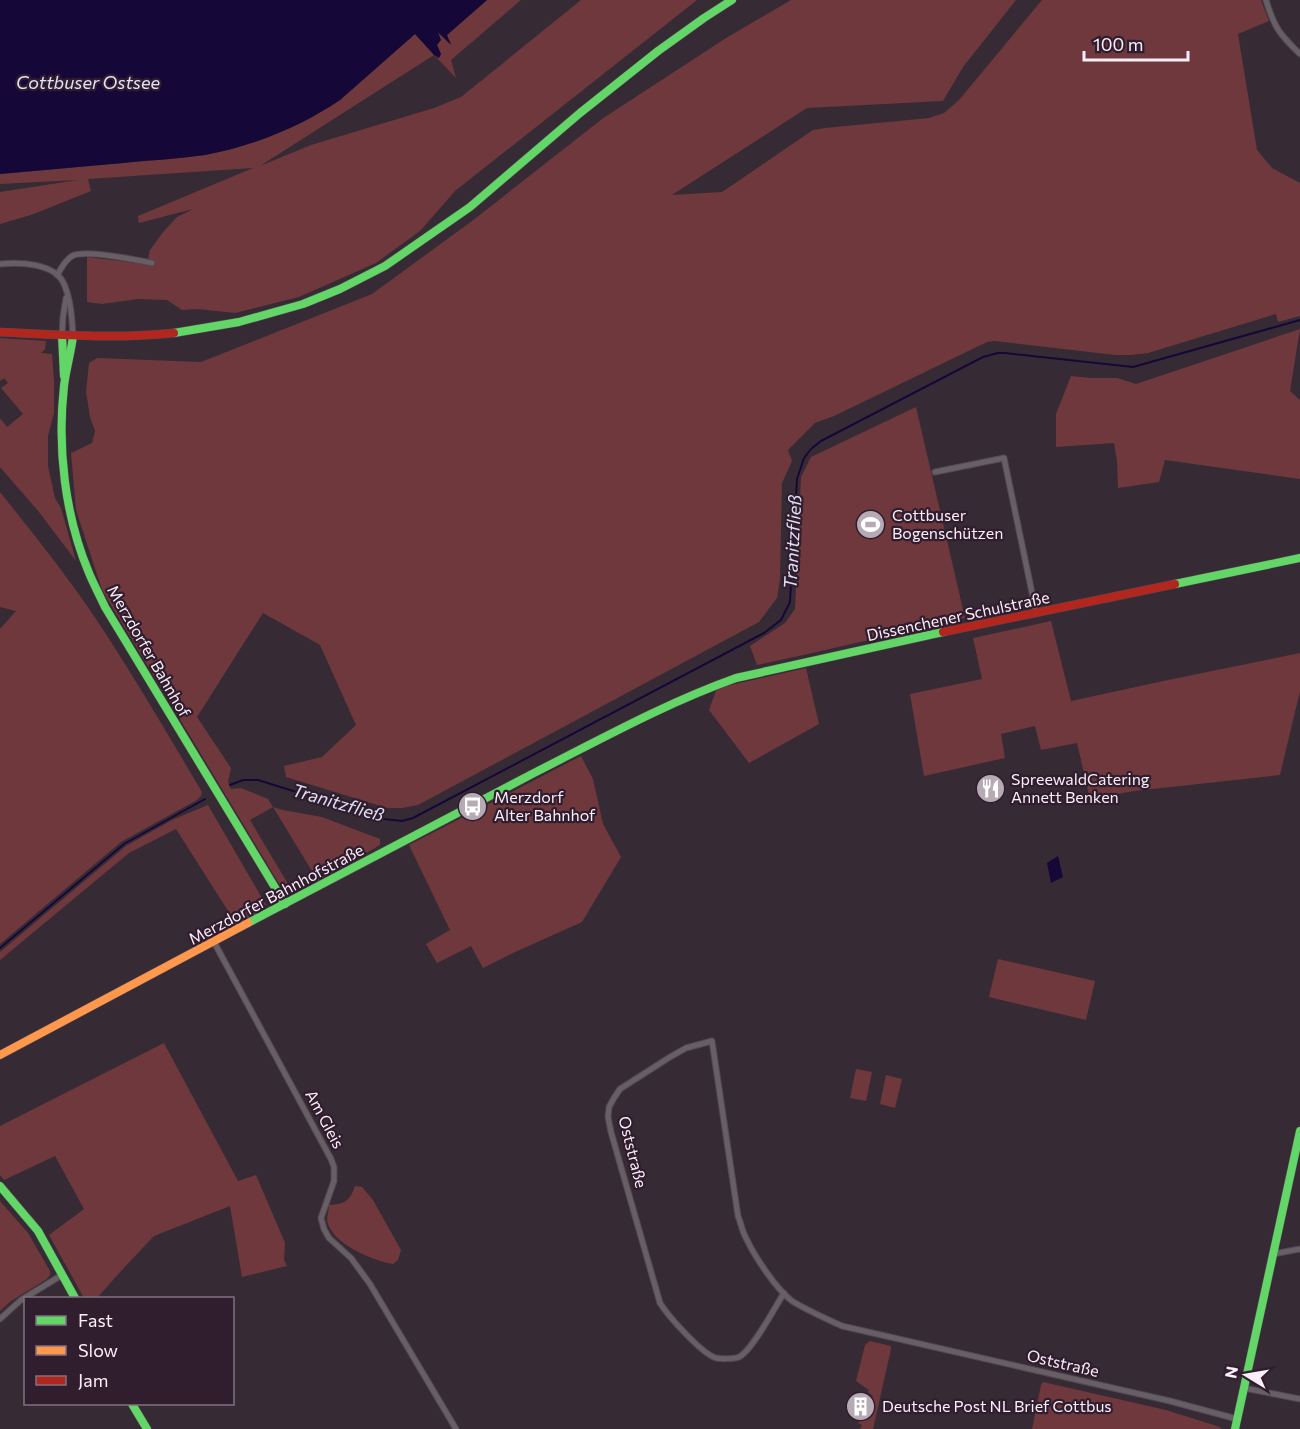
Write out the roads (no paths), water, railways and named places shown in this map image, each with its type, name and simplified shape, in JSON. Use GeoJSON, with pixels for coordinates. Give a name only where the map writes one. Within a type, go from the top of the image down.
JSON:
{"type":"FeatureCollection","features":[{"type":"Feature","properties":{"kind":"street"},"geometry":{"type":"LineString","coordinates":[[0,332],[73,336],[147,336],[240,322],[303,304],[340,289],[385,266],[470,207],[580,113],[658,51],[732,0]]}},
{"type":"Feature","properties":{"kind":"street"},"geometry":{"type":"LineString","coordinates":[[1266,0],[1273,22],[1284,38],[1300,54]]}},
{"type":"Feature","properties":{"kind":"street"},"geometry":{"type":"LineString","coordinates":[[57,275],[73,255],[131,258],[152,263]]}},
{"type":"Feature","properties":{"kind":"street"},"geometry":{"type":"LineString","coordinates":[[0,264],[39,266],[57,275],[63,282],[72,314],[73,336],[64,386]]}},
{"type":"Feature","properties":{"kind":"street"},"geometry":{"type":"LineString","coordinates":[[64,386],[62,335],[67,293]]}},
{"type":"Feature","properties":{"kind":"street","name":"Merzdorfer Bahnhof"},"geometry":{"type":"LineString","coordinates":[[64,386],[63,443],[68,495],[78,540],[90,574],[105,607],[285,904]]}},
{"type":"Feature","properties":{"kind":"street"},"geometry":{"type":"LineString","coordinates":[[935,472],[1004,458],[1036,612]]}},
{"type":"Feature","properties":{"kind":"street","name":"Dissenchener Schulstraße"},"geometry":{"type":"LineString","coordinates":[[630,725],[652,713],[736,678],[1036,612],[1300,558]]}},
{"type":"Feature","properties":{"kind":"street","name":"Merzdorfer Bahnhofstraße"},"geometry":{"type":"LineString","coordinates":[[0,1054],[397,844],[630,725]]}},
{"type":"Feature","properties":{"kind":"street","name":"Am Gleis"},"geometry":{"type":"LineString","coordinates":[[214,942],[331,1159],[334,1167],[334,1181],[321,1218],[324,1229],[329,1238],[351,1258],[370,1284],[456,1429]]}},
{"type":"Feature","properties":{"kind":"street","name":"Oststraße"},"geometry":{"type":"LineString","coordinates":[[784,1293],[749,1349],[739,1357],[728,1359],[715,1358],[704,1351],[666,1313],[660,1303],[611,1132],[609,1107],[620,1089],[686,1048],[712,1041],[738,1216],[745,1236],[756,1256],[790,1299],[807,1310],[842,1326],[1237,1419]]}},
{"type":"Feature","properties":{"kind":"street"},"geometry":{"type":"LineString","coordinates":[[1235,1429],[1300,1131]]}},
{"type":"Feature","properties":{"kind":"street"},"geometry":{"type":"LineString","coordinates":[[0,1186],[38,1231],[74,1297]]}},
{"type":"Feature","properties":{"kind":"street"},"geometry":{"type":"LineString","coordinates":[[1273,1254],[1300,1249]]}},
{"type":"Feature","properties":{"kind":"street"},"geometry":{"type":"LineString","coordinates":[[26,1297],[62,1275]]}},
{"type":"Feature","properties":{"kind":"street"},"geometry":{"type":"LineString","coordinates":[[0,1319],[24,1298]]}},
{"type":"Feature","properties":{"kind":"street"},"geometry":{"type":"LineString","coordinates":[[1244,1388],[1300,1399]]}},
{"type":"Feature","properties":{"kind":"street"},"geometry":{"type":"LineString","coordinates":[[133,1405],[147,1429]]}},
{"type":"Feature","properties":{"kind":"water","name":"Cottbuser Ostsee"},"geometry":{"type":"Polygon","coordinates":[[[0,0],[487,0],[447,35],[451,45],[438,32],[441,40],[437,45],[441,54],[439,58],[415,34],[340,100],[309,119],[258,141],[205,155],[0,174],[0,0]]]}},
{"type":"Feature","properties":{"kind":"water"},"geometry":{"type":"Polygon","coordinates":[[[1058,856],[1063,877],[1051,883],[1047,863],[1058,856]]]}},
{"type":"Feature","properties":{"kind":"waterway","name":"Tranitzfließ"},"geometry":{"type":"LineString","coordinates":[[230,785],[243,780],[258,780],[383,819],[402,821],[413,818],[764,633],[781,620],[790,602],[797,479],[804,458],[821,441],[983,357],[998,353],[1133,367],[1300,320]]}},
{"type":"Feature","properties":{"kind":"waterway","name":"Tranitzfließ"},"geometry":{"type":"LineString","coordinates":[[0,948],[124,844],[205,799]]}},
{"type":"Feature","properties":{"kind":"place","name":"Cottbuser Bogenschützen"},"geometry":{"type":"Point","coordinates":[871,524]}},
{"type":"Feature","properties":{"kind":"place","name":"SpreewaldCatering Annett Benken"},"geometry":{"type":"Point","coordinates":[990,788]}},
{"type":"Feature","properties":{"kind":"place","name":"Merzdorf Alter Bahnhof"},"geometry":{"type":"Point","coordinates":[473,806]}},
{"type":"Feature","properties":{"kind":"place","name":"Deutsche Post NL Brief Cottbus"},"geometry":{"type":"Point","coordinates":[861,1406]}}]}
